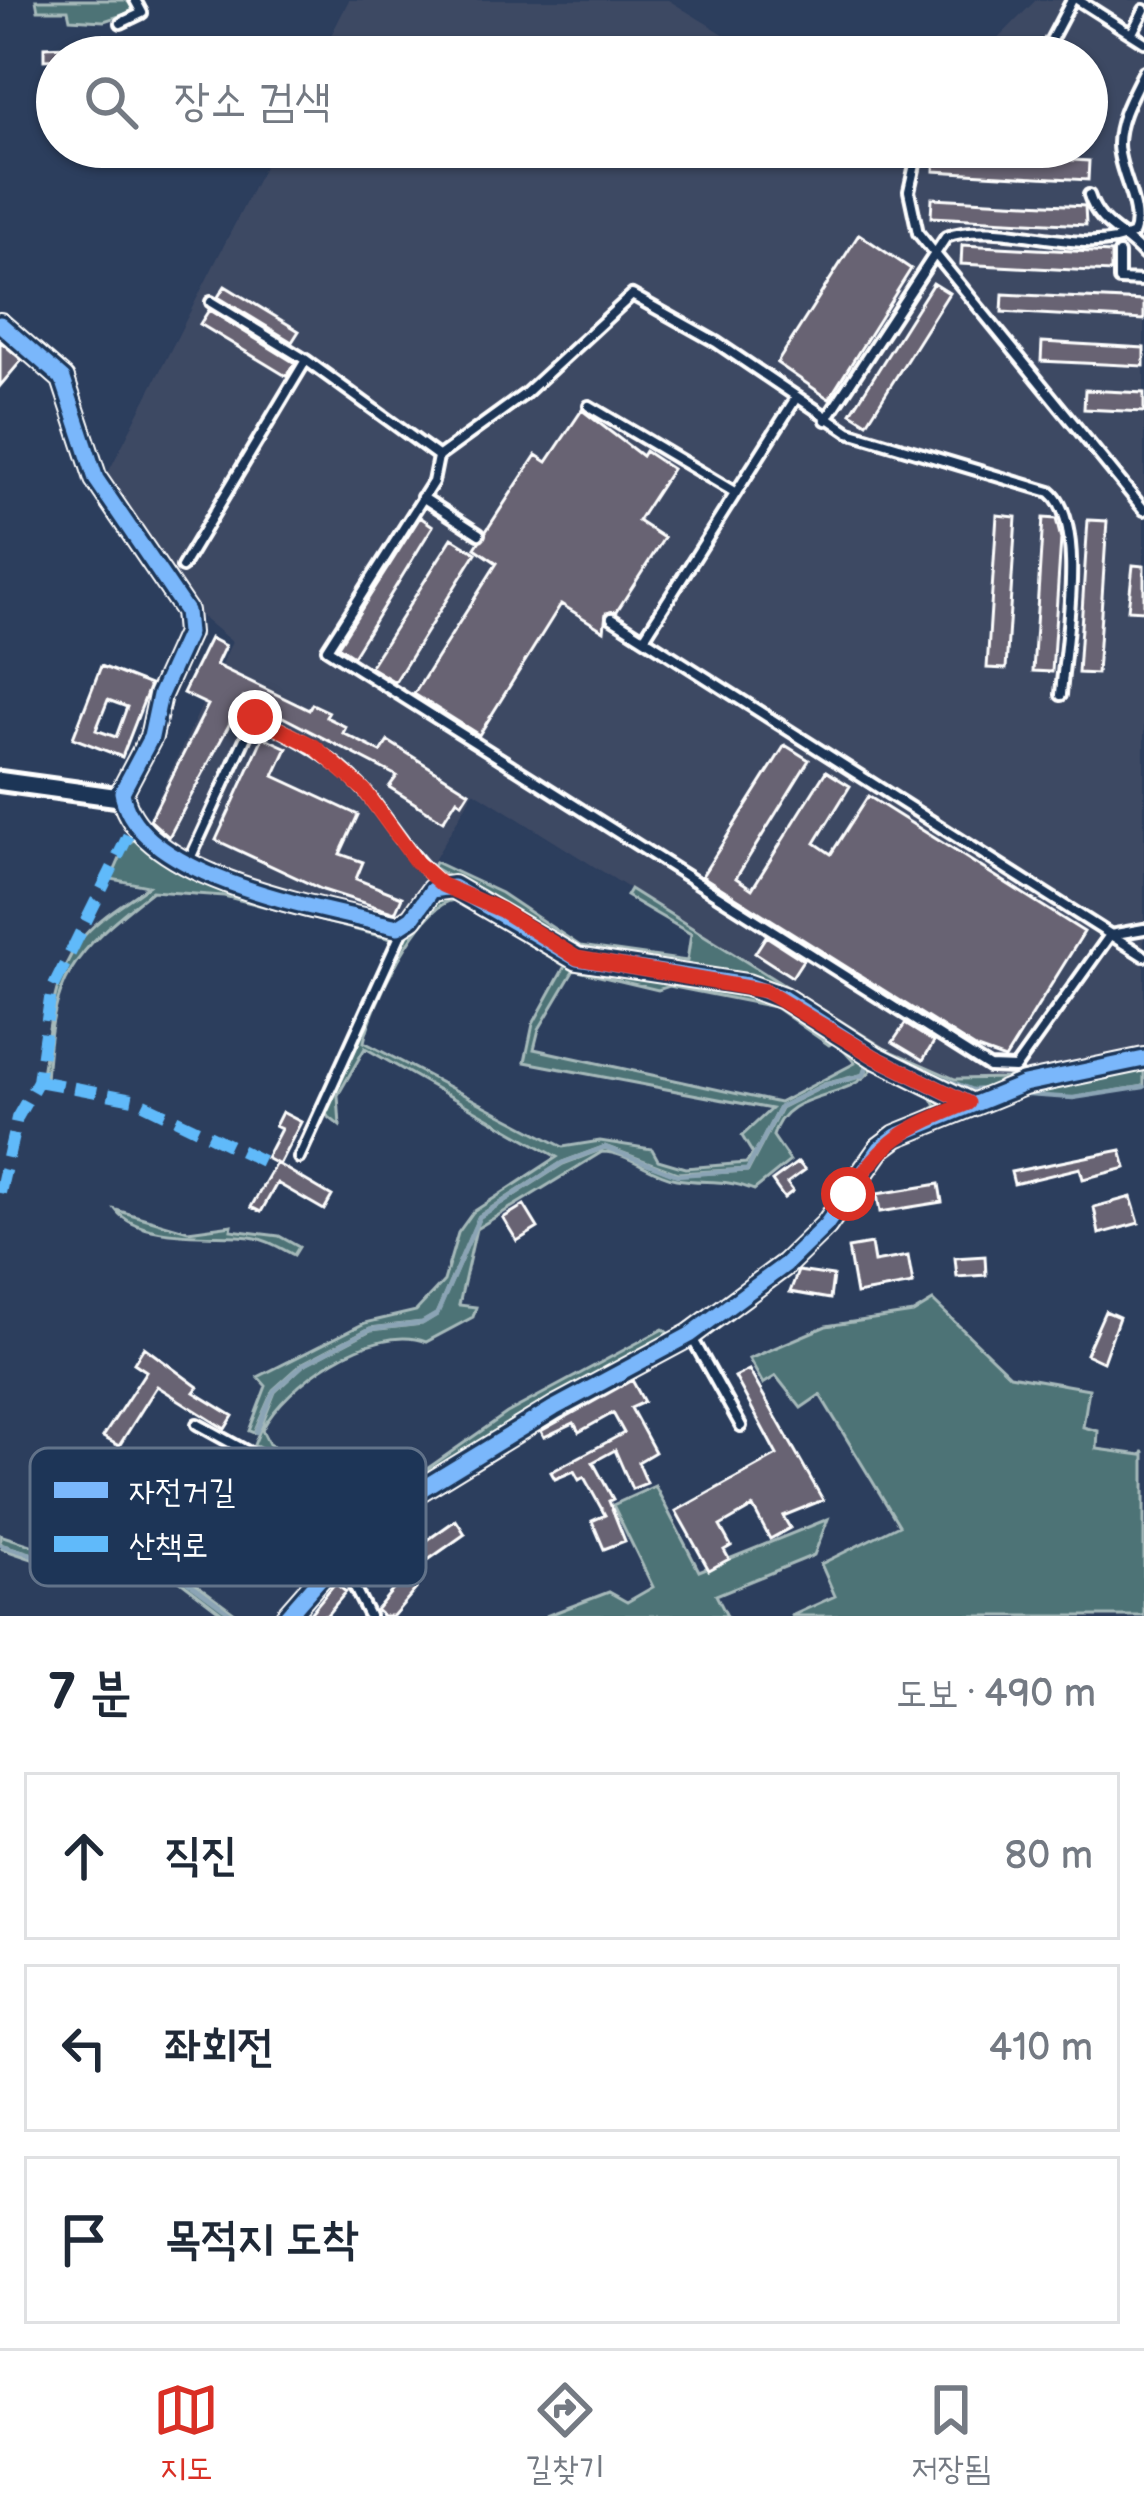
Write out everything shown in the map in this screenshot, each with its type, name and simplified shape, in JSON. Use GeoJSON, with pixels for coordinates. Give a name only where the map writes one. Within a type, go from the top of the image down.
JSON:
{"type":"FeatureCollection","features":[{"type":"Feature","properties":{"kind":"street"},"geometry":{"type":"LineString","coordinates":[[0,324],[63,379],[96,479],[186,611],[188,633],[160,695],[152,737],[124,783],[123,798],[138,832],[188,863],[312,909],[405,925],[432,890],[442,885],[485,902],[577,958],[747,986],[783,998],[875,1057],[968,1103]]}},
{"type":"Feature","properties":{"kind":"street"},"geometry":{"type":"LineString","coordinates":[[0,781],[123,798]]}},
{"type":"Feature","properties":{"kind":"street"},"geometry":{"type":"LineString","coordinates":[[426,1486],[554,1408],[690,1335],[786,1264],[826,1225],[880,1148],[968,1103],[1024,1084],[1144,1059]]}},
{"type":"Feature","properties":{"kind":"street"},"geometry":{"type":"LineString","coordinates":[[287,1616],[311,1586]]}},
{"type":"Feature","properties":{"kind":"lane"},"geometry":{"type":"LineString","coordinates":[[121,23],[142,14],[135,0]]}},
{"type":"Feature","properties":{"kind":"lane"},"geometry":{"type":"LineString","coordinates":[[1054,36],[1075,0],[1133,31],[1144,42]]}},
{"type":"Feature","properties":{"kind":"lane"},"geometry":{"type":"LineString","coordinates":[[1133,31],[1144,10]]}},
{"type":"Feature","properties":{"kind":"lane"},"geometry":{"type":"LineString","coordinates":[[826,420],[936,244],[958,232],[1128,237],[1139,227],[1140,210],[1122,169],[1119,126],[1144,71]]}},
{"type":"Feature","properties":{"kind":"lane"},"geometry":{"type":"LineString","coordinates":[[912,168],[910,211],[931,254],[1144,510]]}},
{"type":"Feature","properties":{"kind":"lane"},"geometry":{"type":"LineString","coordinates":[[1089,195],[1100,219],[1128,237],[1144,255]]}},
{"type":"Feature","properties":{"kind":"lane"},"geometry":{"type":"LineString","coordinates":[[1119,254],[1118,280],[1144,281]]}},
{"type":"Feature","properties":{"kind":"lane"},"geometry":{"type":"LineString","coordinates":[[1060,694],[1070,536],[1062,502],[1050,493],[849,432],[716,342],[632,295],[524,394],[438,457],[422,497],[327,649],[989,1067],[1016,1068],[1110,935],[1144,929]]}},
{"type":"Feature","properties":{"kind":"lane"},"geometry":{"type":"LineString","coordinates":[[211,302],[306,360],[438,457]]}},
{"type":"Feature","properties":{"kind":"lane"},"geometry":{"type":"LineString","coordinates":[[182,567],[306,360]]}},
{"type":"Feature","properties":{"kind":"lane"},"geometry":{"type":"LineString","coordinates":[[644,638],[796,398]]}},
{"type":"Feature","properties":{"kind":"lane"},"geometry":{"type":"LineString","coordinates":[[589,406],[736,493]]}},
{"type":"Feature","properties":{"kind":"lane"},"geometry":{"type":"LineString","coordinates":[[422,497],[479,534]]}},
{"type":"Feature","properties":{"kind":"lane"},"geometry":{"type":"LineString","coordinates":[[612,618],[1144,956]]}},
{"type":"Feature","properties":{"kind":"lane"},"geometry":{"type":"LineString","coordinates":[[188,863],[255,717],[314,746],[364,790],[416,862],[442,885]]}},
{"type":"Feature","properties":{"kind":"lane"},"geometry":{"type":"LineString","coordinates":[[299,1158],[405,925]]}},
{"type":"Feature","properties":{"kind":"lane"},"geometry":{"type":"LineString","coordinates":[[690,1335],[741,1426]]}},
{"type":"Feature","properties":{"kind":"lane"},"geometry":{"type":"LineString","coordinates":[[197,1424],[238,1448]]}},
{"type":"Feature","properties":{"kind":"lane"},"geometry":{"type":"LineString","coordinates":[[357,1586],[370,1616]]}},
{"type":"Feature","properties":{"kind":"shaded area"},"geometry":{"type":"Polygon","coordinates":[[[349,0],[668,0],[727,36],[331,36],[349,0]]]}},
{"type":"Feature","properties":{"kind":"shaded area"},"geometry":{"type":"Polygon","coordinates":[[[1036,0],[1144,0],[1144,1050],[1006,1078],[955,1079],[884,1048],[474,791],[399,921],[251,886],[142,832],[232,642],[202,617],[103,483],[263,168],[1108,168],[1108,36],[1001,36],[1036,0]]]}},
{"type":"Feature","properties":{"kind":"green space"},"geometry":{"type":"Polygon","coordinates":[[[36,0],[126,0],[138,10],[104,21],[70,19],[68,10],[38,10],[36,0]]]}},
{"type":"Feature","properties":{"kind":"green space"},"geometry":{"type":"Polygon","coordinates":[[[138,837],[173,856],[178,870],[225,889],[398,933],[392,939],[224,896],[152,891],[103,932],[71,970],[54,1016],[46,1081],[41,1079],[53,1008],[70,957],[94,925],[148,886],[111,879],[126,845],[138,837]]]}},
{"type":"Feature","properties":{"kind":"green space"},"geometry":{"type":"Polygon","coordinates":[[[435,862],[501,893],[580,946],[687,961],[691,934],[626,896],[630,889],[884,1048],[955,1079],[1006,1078],[1144,1053],[976,1094],[951,1090],[771,987],[580,955],[433,867],[435,862]]]}},
{"type":"Feature","properties":{"kind":"green space"},"geometry":{"type":"Polygon","coordinates":[[[447,893],[572,962],[746,990],[778,1003],[867,1061],[864,1074],[824,1084],[779,1107],[747,1169],[677,1173],[605,1146],[562,1162],[479,1216],[436,1314],[422,1322],[370,1328],[303,1363],[273,1390],[254,1433],[249,1431],[266,1386],[258,1377],[365,1323],[416,1311],[444,1281],[458,1233],[473,1212],[557,1157],[365,1048],[338,1095],[340,1126],[325,1114],[376,991],[411,927],[429,905],[447,893]],[[455,900],[441,905],[412,937],[386,983],[364,1042],[563,1147],[600,1141],[652,1149],[658,1160],[685,1168],[746,1163],[753,1154],[742,1136],[771,1109],[525,1062],[533,1024],[565,966],[455,900]],[[574,970],[539,1029],[534,1049],[779,1103],[855,1063],[835,1041],[829,1045],[775,1007],[669,986],[658,990],[574,970]]]}},
{"type":"Feature","properties":{"kind":"green space"},"geometry":{"type":"Polygon","coordinates":[[[869,1061],[933,1093],[941,1105],[909,1123],[840,1191],[874,1143],[936,1106],[929,1093],[873,1068],[865,1076],[869,1061]]]}},
{"type":"Feature","properties":{"kind":"green space"},"geometry":{"type":"Polygon","coordinates":[[[1144,1066],[1144,1086],[1072,1098],[1017,1094],[1144,1066]]]}},
{"type":"Feature","properties":{"kind":"green space"},"geometry":{"type":"Polygon","coordinates":[[[865,1076],[804,1102],[780,1120],[773,1136],[790,1161],[754,1190],[676,1179],[602,1152],[476,1229],[459,1305],[476,1307],[473,1317],[426,1342],[381,1341],[333,1361],[290,1394],[262,1430],[275,1448],[254,1445],[275,1392],[304,1365],[371,1330],[422,1324],[437,1315],[480,1217],[563,1164],[605,1148],[677,1175],[748,1171],[781,1108],[825,1086],[865,1076]]]}},
{"type":"Feature","properties":{"kind":"green space"},"geometry":{"type":"Polygon","coordinates":[[[116,1210],[188,1231],[232,1225],[231,1230],[279,1236],[299,1247],[294,1255],[250,1237],[159,1232],[127,1220],[116,1210]]]}},
{"type":"Feature","properties":{"kind":"green space"},"geometry":{"type":"Polygon","coordinates":[[[933,1301],[1010,1375],[1089,1389],[1083,1427],[1098,1431],[1097,1449],[1142,1455],[1144,1451],[1144,1616],[791,1616],[835,1596],[821,1564],[899,1525],[820,1395],[801,1408],[776,1376],[763,1384],[749,1359],[826,1326],[913,1313],[933,1301]]]}},
{"type":"Feature","properties":{"kind":"green space"},"geometry":{"type":"Polygon","coordinates":[[[663,1329],[670,1335],[426,1481],[426,1470],[507,1413],[663,1329]]]}},
{"type":"Feature","properties":{"kind":"green space"},"geometry":{"type":"Polygon","coordinates":[[[655,1486],[699,1571],[828,1519],[814,1555],[716,1595],[727,1616],[546,1616],[609,1592],[627,1602],[653,1587],[613,1505],[655,1486]]]}},
{"type":"Feature","properties":{"kind":"green space"},"geometry":{"type":"Polygon","coordinates":[[[0,1535],[30,1545],[30,1553],[0,1544],[0,1535]]]}},
{"type":"Feature","properties":{"kind":"green space"},"geometry":{"type":"Polygon","coordinates":[[[187,1586],[199,1586],[239,1616],[226,1616],[187,1586]]]}},
{"type":"Feature","properties":{"kind":"building"},"geometry":{"type":"Polygon","coordinates":[[[934,168],[1089,168],[1088,180],[934,168]]]}},
{"type":"Feature","properties":{"kind":"building"},"geometry":{"type":"Polygon","coordinates":[[[932,198],[1085,206],[1086,225],[931,217],[932,198]]]}},
{"type":"Feature","properties":{"kind":"building"},"geometry":{"type":"Polygon","coordinates":[[[859,234],[911,269],[829,399],[777,363],[859,234]]]}},
{"type":"Feature","properties":{"kind":"building"},"geometry":{"type":"Polygon","coordinates":[[[962,245],[1111,253],[1111,272],[961,264],[962,245]]]}},
{"type":"Feature","properties":{"kind":"building"},"geometry":{"type":"Polygon","coordinates":[[[933,283],[949,293],[867,423],[851,413],[933,283]]]}},
{"type":"Feature","properties":{"kind":"building"},"geometry":{"type":"Polygon","coordinates":[[[225,286],[299,331],[292,342],[218,297],[225,286]]]}},
{"type":"Feature","properties":{"kind":"building"},"geometry":{"type":"Polygon","coordinates":[[[1003,294],[1144,301],[1144,320],[1002,312],[1003,294]]]}},
{"type":"Feature","properties":{"kind":"building"},"geometry":{"type":"Polygon","coordinates":[[[209,310],[295,363],[286,376],[200,324],[209,310]]]}},
{"type":"Feature","properties":{"kind":"building"},"geometry":{"type":"Polygon","coordinates":[[[0,341],[22,360],[0,386],[0,341]]]}},
{"type":"Feature","properties":{"kind":"building"},"geometry":{"type":"Polygon","coordinates":[[[1042,342],[1144,348],[1144,366],[1041,361],[1042,342]]]}},
{"type":"Feature","properties":{"kind":"building"},"geometry":{"type":"Polygon","coordinates":[[[1085,390],[1144,393],[1144,412],[1084,409],[1085,390]]]}},
{"type":"Feature","properties":{"kind":"building"},"geometry":{"type":"Polygon","coordinates":[[[582,410],[642,456],[645,451],[672,469],[638,521],[664,538],[617,611],[606,613],[604,631],[561,604],[479,735],[414,694],[497,563],[475,548],[536,455],[547,462],[582,410]]]}},
{"type":"Feature","properties":{"kind":"building"},"geometry":{"type":"Polygon","coordinates":[[[997,515],[1016,517],[1006,669],[987,668],[997,515]]]}},
{"type":"Feature","properties":{"kind":"building"},"geometry":{"type":"Polygon","coordinates":[[[420,517],[433,526],[353,656],[338,646],[420,517]]]}},
{"type":"Feature","properties":{"kind":"building"},"geometry":{"type":"Polygon","coordinates":[[[1043,518],[1056,519],[1061,539],[1052,672],[1033,671],[1043,518]]]}},
{"type":"Feature","properties":{"kind":"building"},"geometry":{"type":"Polygon","coordinates":[[[1088,520],[1107,521],[1097,674],[1078,673],[1088,520]]]}},
{"type":"Feature","properties":{"kind":"building"},"geometry":{"type":"Polygon","coordinates":[[[452,538],[476,553],[395,682],[370,667],[452,538]]]}},
{"type":"Feature","properties":{"kind":"building"},"geometry":{"type":"Polygon","coordinates":[[[1133,565],[1144,566],[1144,611],[1128,610],[1133,565]]]}},
{"type":"Feature","properties":{"kind":"building"},"geometry":{"type":"Polygon","coordinates":[[[210,638],[225,646],[216,665],[309,710],[312,704],[329,712],[326,717],[346,727],[343,733],[381,752],[388,741],[469,792],[462,803],[457,799],[443,821],[389,787],[397,776],[244,697],[169,837],[150,820],[208,705],[183,693],[210,638]]]}},
{"type":"Feature","properties":{"kind":"building"},"geometry":{"type":"Polygon","coordinates":[[[101,666],[150,685],[122,757],[73,738],[101,666]],[[108,700],[96,730],[116,737],[127,707],[108,700]]]}},
{"type":"Feature","properties":{"kind":"building"},"geometry":{"type":"Polygon","coordinates":[[[263,737],[287,748],[274,776],[358,815],[340,854],[363,862],[356,879],[402,897],[395,913],[323,890],[216,840],[263,737]]]}},
{"type":"Feature","properties":{"kind":"building"},"geometry":{"type":"Polygon","coordinates":[[[785,745],[809,760],[736,878],[752,889],[826,771],[850,786],[815,843],[831,854],[868,796],[1084,932],[1005,1059],[977,1049],[702,876],[785,745]]]}},
{"type":"Feature","properties":{"kind":"building"},"geometry":{"type":"Polygon","coordinates":[[[766,936],[803,960],[792,977],[755,953],[766,936]]]}},
{"type":"Feature","properties":{"kind":"building"},"geometry":{"type":"Polygon","coordinates":[[[905,1024],[934,1042],[923,1060],[893,1042],[905,1024]]]}},
{"type":"Feature","properties":{"kind":"building"},"geometry":{"type":"Polygon","coordinates":[[[282,1112],[301,1122],[279,1165],[266,1158],[281,1129],[275,1126],[282,1112]]]}},
{"type":"Feature","properties":{"kind":"building"},"geometry":{"type":"Polygon","coordinates":[[[1121,1150],[1126,1168],[1083,1179],[1080,1168],[1014,1184],[1011,1172],[1121,1150]]]}},
{"type":"Feature","properties":{"kind":"building"},"geometry":{"type":"Polygon","coordinates":[[[798,1162],[805,1170],[787,1183],[793,1191],[784,1198],[772,1181],[798,1162]]]}},
{"type":"Feature","properties":{"kind":"building"},"geometry":{"type":"Polygon","coordinates":[[[276,1163],[332,1196],[324,1210],[277,1183],[261,1212],[251,1207],[276,1163]]]}},
{"type":"Feature","properties":{"kind":"building"},"geometry":{"type":"Polygon","coordinates":[[[939,1184],[942,1202],[880,1212],[877,1194],[939,1184]]]}},
{"type":"Feature","properties":{"kind":"building"},"geometry":{"type":"Polygon","coordinates":[[[1131,1197],[1139,1223],[1099,1234],[1094,1207],[1131,1197]]]}},
{"type":"Feature","properties":{"kind":"building"},"geometry":{"type":"Polygon","coordinates":[[[524,1205],[538,1228],[517,1241],[503,1218],[524,1205]]]}},
{"type":"Feature","properties":{"kind":"building"},"geometry":{"type":"Polygon","coordinates":[[[871,1244],[874,1262],[908,1256],[913,1284],[856,1294],[848,1248],[871,1244]]]}},
{"type":"Feature","properties":{"kind":"building"},"geometry":{"type":"Polygon","coordinates":[[[985,1256],[986,1275],[957,1277],[955,1258],[985,1256]]]}},
{"type":"Feature","properties":{"kind":"building"},"geometry":{"type":"Polygon","coordinates":[[[798,1271],[833,1276],[830,1299],[790,1292],[798,1271]]]}},
{"type":"Feature","properties":{"kind":"building"},"geometry":{"type":"Polygon","coordinates":[[[1105,1311],[1119,1317],[1103,1362],[1086,1354],[1105,1311]]]}},
{"type":"Feature","properties":{"kind":"building"},"geometry":{"type":"Polygon","coordinates":[[[144,1347],[198,1387],[194,1392],[233,1416],[225,1429],[157,1386],[119,1446],[103,1437],[146,1371],[134,1363],[144,1347]]]}},
{"type":"Feature","properties":{"kind":"building"},"geometry":{"type":"Polygon","coordinates":[[[749,1370],[823,1500],[783,1516],[790,1528],[770,1539],[753,1507],[720,1526],[731,1546],[724,1550],[729,1559],[709,1570],[676,1511],[777,1455],[735,1377],[749,1370]]]}},
{"type":"Feature","properties":{"kind":"building"},"geometry":{"type":"Polygon","coordinates":[[[632,1380],[644,1402],[631,1408],[655,1452],[638,1462],[647,1483],[632,1489],[615,1450],[593,1462],[613,1499],[609,1501],[625,1541],[604,1549],[592,1521],[605,1515],[584,1477],[579,1480],[574,1471],[555,1479],[551,1472],[624,1433],[613,1413],[579,1432],[574,1423],[544,1437],[541,1431],[632,1380]]]}},
{"type":"Feature","properties":{"kind":"building"},"geometry":{"type":"Polygon","coordinates":[[[456,1520],[465,1534],[428,1560],[426,1541],[456,1520]]]}},
{"type":"Feature","properties":{"kind":"building"},"geometry":{"type":"Polygon","coordinates":[[[333,1586],[346,1592],[326,1616],[308,1616],[333,1586]]]}},
{"type":"Feature","properties":{"kind":"building"},"geometry":{"type":"Polygon","coordinates":[[[396,1586],[416,1589],[393,1616],[376,1610],[396,1586]]]}},
{"type":"Feature","properties":{"kind":"waterway"},"geometry":{"type":"LineString","coordinates":[[881,1052],[972,1090],[989,1089]]}},
{"type":"Feature","properties":{"kind":"waterway"},"geometry":{"type":"LineString","coordinates":[[256,1432],[274,1391],[304,1364],[370,1329],[422,1323],[437,1314],[479,1217],[562,1163],[605,1147],[677,1175],[747,1170],[780,1107],[825,1085],[864,1075],[868,1061]]}},
{"type":"Feature","properties":{"kind":"waterway"},"geometry":{"type":"LineString","coordinates":[[1014,1094],[1073,1098],[1144,1087]]}},
{"type":"Feature","properties":{"kind":"waterway"},"geometry":{"type":"LineString","coordinates":[[0,1545],[30,1554]]}},
{"type":"Feature","properties":{"kind":"waterway"},"geometry":{"type":"LineString","coordinates":[[194,1586],[234,1616]]}},
{"type":"Feature","properties":{"kind":"marked path"},"geometry":{"type":"LineString","coordinates":[[0,1193],[17,1118],[38,1081],[51,992],[133,826]]}},
{"type":"Feature","properties":{"kind":"marked path"},"geometry":{"type":"LineString","coordinates":[[38,1081],[133,1099],[271,1165]]}},
{"type":"Feature","properties":{"kind":"cycle path"},"geometry":{"type":"LineString","coordinates":[[0,324],[63,379],[96,479],[186,611],[188,633],[160,695],[151,737],[122,792],[135,822],[160,847],[237,885],[398,927],[412,918],[432,890],[453,887],[577,959],[747,985],[783,998],[875,1057],[968,1103]]}},
{"type":"Feature","properties":{"kind":"cycle path"},"geometry":{"type":"LineString","coordinates":[[426,1486],[554,1408],[690,1335],[786,1264],[826,1225],[880,1148],[896,1136],[1024,1084],[1144,1059]]}},
{"type":"Feature","properties":{"kind":"cycle path"},"geometry":{"type":"LineString","coordinates":[[287,1616],[313,1586]]}},
{"type":"Feature","properties":{"kind":"route"},"geometry":{"type":"LineString","coordinates":[[255,717],[314,746],[364,790],[416,862],[442,885],[501,910],[561,950],[595,964],[765,991],[875,1057],[968,1103],[880,1148],[848,1194]]}}]}
